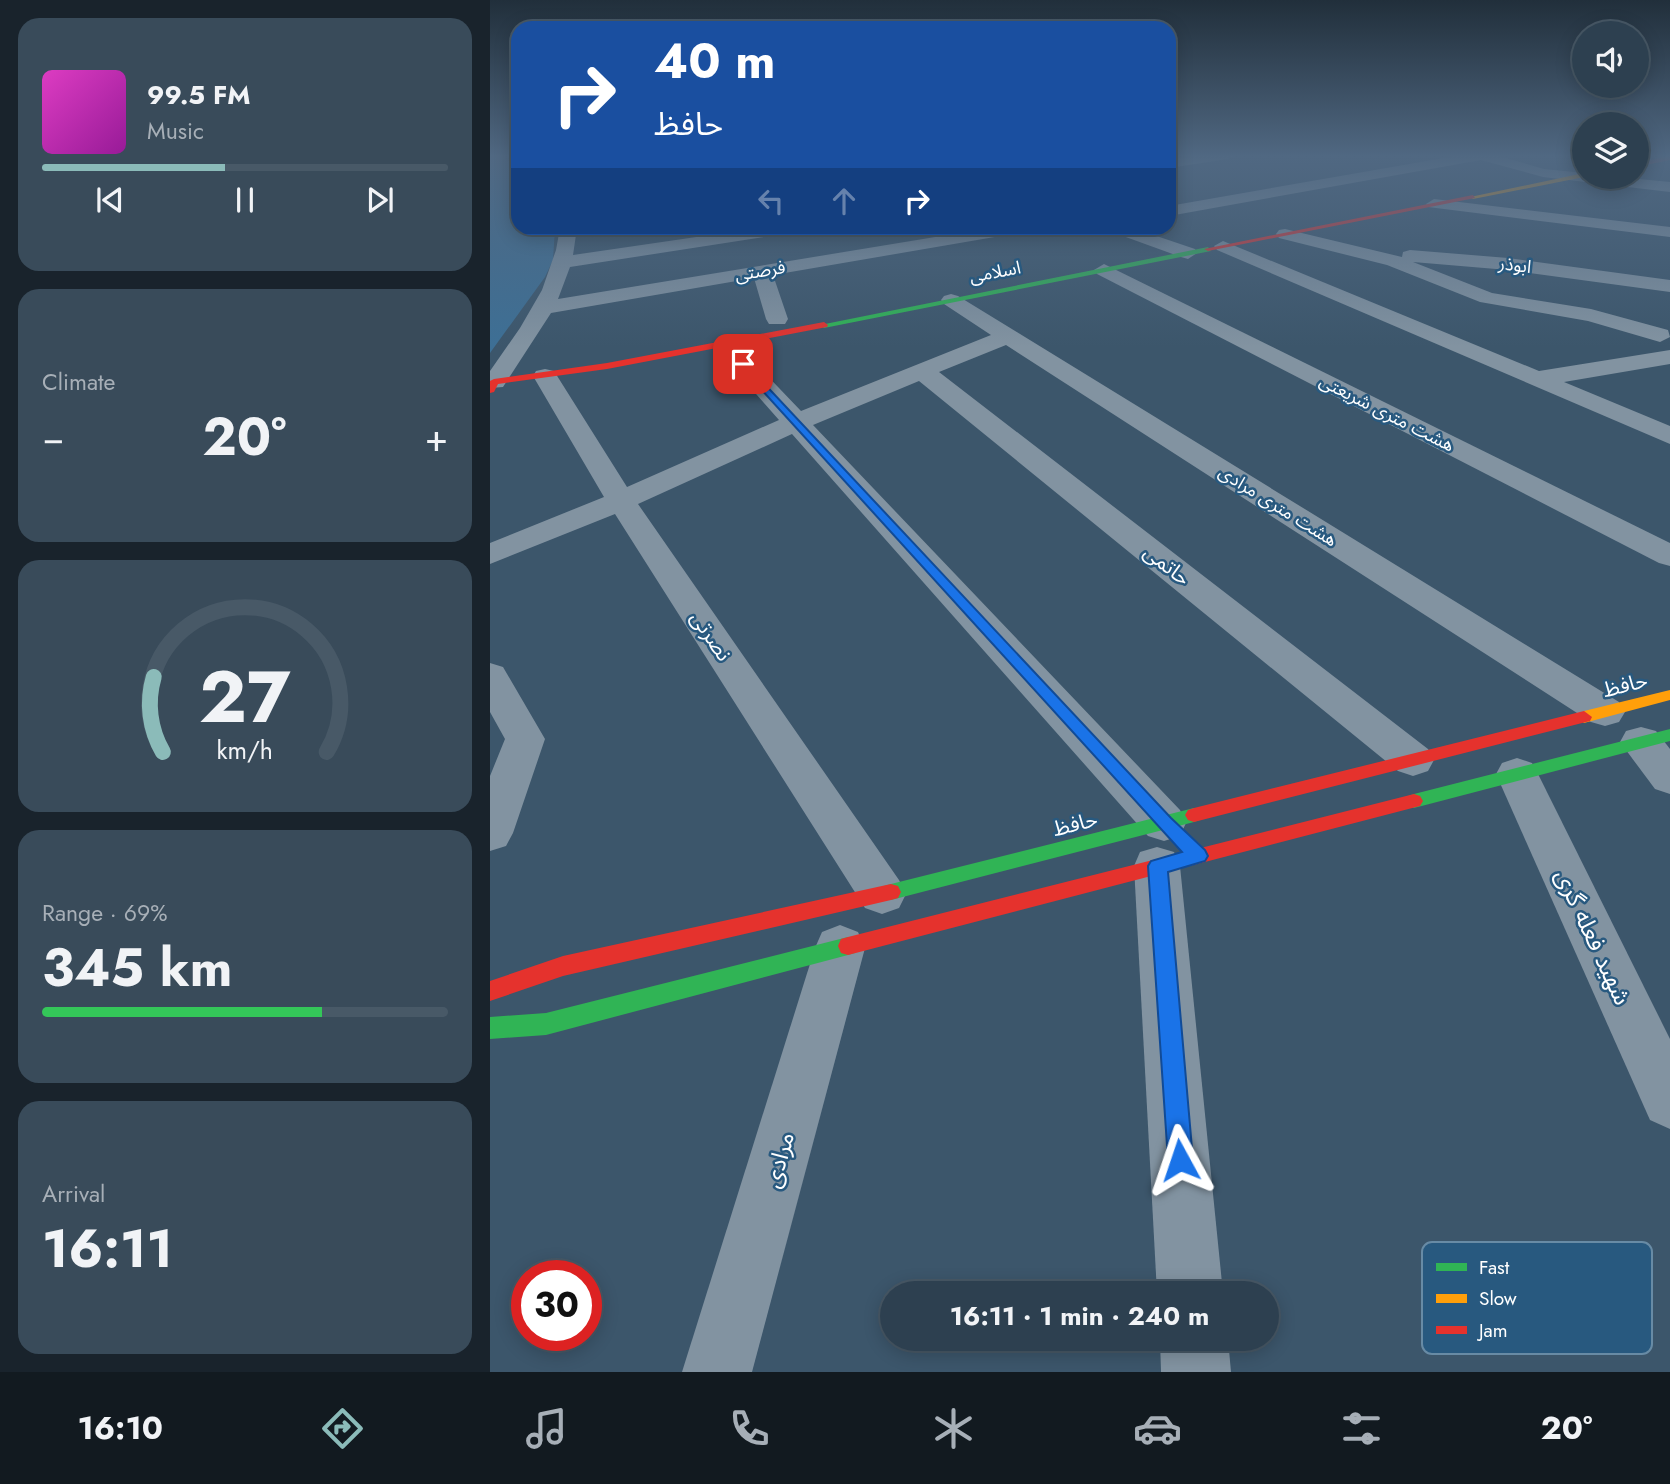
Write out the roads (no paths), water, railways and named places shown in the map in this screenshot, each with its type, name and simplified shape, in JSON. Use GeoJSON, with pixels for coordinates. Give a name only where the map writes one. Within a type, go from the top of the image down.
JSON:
{"type":"FeatureCollection","features":[{"type":"Feature","properties":{"kind":"street","name":"اسلامی"},"geometry":{"type":"LineString","coordinates":[[497,379],[777,319],[1308,219]]}},
{"type":"Feature","properties":{"kind":"street","name":"اسلامی"},"geometry":{"type":"LineString","coordinates":[[497,379],[545,376],[725,345],[1359,219]]}},
{"type":"Feature","properties":{"kind":"street"},"geometry":{"type":"LineString","coordinates":[[1494,300],[1508,264],[1539,219]]}},
{"type":"Feature","properties":{"kind":"street"},"geometry":{"type":"LineString","coordinates":[[1558,219],[1670,232]]}},
{"type":"Feature","properties":{"kind":"street"},"geometry":{"type":"LineString","coordinates":[[1285,234],[1394,261],[1494,300],[1591,314],[1667,344]]}},
{"type":"Feature","properties":{"kind":"street"},"geometry":{"type":"LineString","coordinates":[[497,379],[542,307],[564,262],[567,235]]}},
{"type":"Feature","properties":{"kind":"street"},"geometry":{"type":"LineString","coordinates":[[564,262],[743,235]]}},
{"type":"Feature","properties":{"kind":"street","name":"فرصتی"},"geometry":{"type":"LineString","coordinates":[[542,307],[976,235]]}},
{"type":"Feature","properties":{"kind":"street"},"geometry":{"type":"LineString","coordinates":[[1138,235],[1188,253]]}},
{"type":"Feature","properties":{"kind":"street"},"geometry":{"type":"LineString","coordinates":[[1223,246],[1670,436]]}},
{"type":"Feature","properties":{"kind":"street","name":"ابوذر"},"geometry":{"type":"LineString","coordinates":[[1360,252],[1508,264],[1670,286]]}},
{"type":"Feature","properties":{"kind":"street","name":"هشت متری شریعتی"},"geometry":{"type":"LineString","coordinates":[[1104,270],[1670,556]]}},
{"type":"Feature","properties":{"kind":"street"},"geometry":{"type":"LineString","coordinates":[[762,271],[777,319]]}},
{"type":"Feature","properties":{"kind":"street","name":"هشت متری مرادی"},"geometry":{"type":"LineString","coordinates":[[951,300],[1605,712]]}},
{"type":"Feature","properties":{"kind":"street"},"geometry":{"type":"LineString","coordinates":[[1667,344],[1670,312]]}},
{"type":"Feature","properties":{"kind":"street"},"geometry":{"type":"LineString","coordinates":[[490,554],[621,501],[797,422],[1007,336]]}},
{"type":"Feature","properties":{"kind":"street"},"geometry":{"type":"LineString","coordinates":[[1537,379],[1667,344]]}},
{"type":"Feature","properties":{"kind":"street"},"geometry":{"type":"LineString","coordinates":[[725,345],[797,422],[1173,848],[1190,1281]]}},
{"type":"Feature","properties":{"kind":"street","name":"حاتمی"},"geometry":{"type":"LineString","coordinates":[[922,371],[1413,760]]}},
{"type":"Feature","properties":{"kind":"street","name":"نصرتی"},"geometry":{"type":"LineString","coordinates":[[545,376],[621,501],[882,894]]}},
{"type":"Feature","properties":{"kind":"street"},"geometry":{"type":"LineString","coordinates":[[490,676],[526,739],[490,833]]}},
{"type":"Feature","properties":{"kind":"street","name":"حافظ"},"geometry":{"type":"LineString","coordinates":[[490,1028],[546,1024],[841,948],[1173,848],[1413,760],[1670,695]]}},
{"type":"Feature","properties":{"kind":"street"},"geometry":{"type":"LineString","coordinates":[[1655,739],[1670,778]]}},
{"type":"Feature","properties":{"kind":"street","name":"حافظ"},"geometry":{"type":"LineString","coordinates":[[490,991],[563,966],[882,894],[1173,848],[1517,774],[1655,739]]}},
{"type":"Feature","properties":{"kind":"street","name":"شهید فعله گری"},"geometry":{"type":"LineString","coordinates":[[1517,774],[1670,1100]]}},
{"type":"Feature","properties":{"kind":"street","name":"مرادی"},"geometry":{"type":"LineString","coordinates":[[717,1372],[841,948]]}},
{"type":"Feature","properties":{"kind":"street"},"geometry":{"type":"LineString","coordinates":[[1195,1351],[1196,1372]]}}]}
